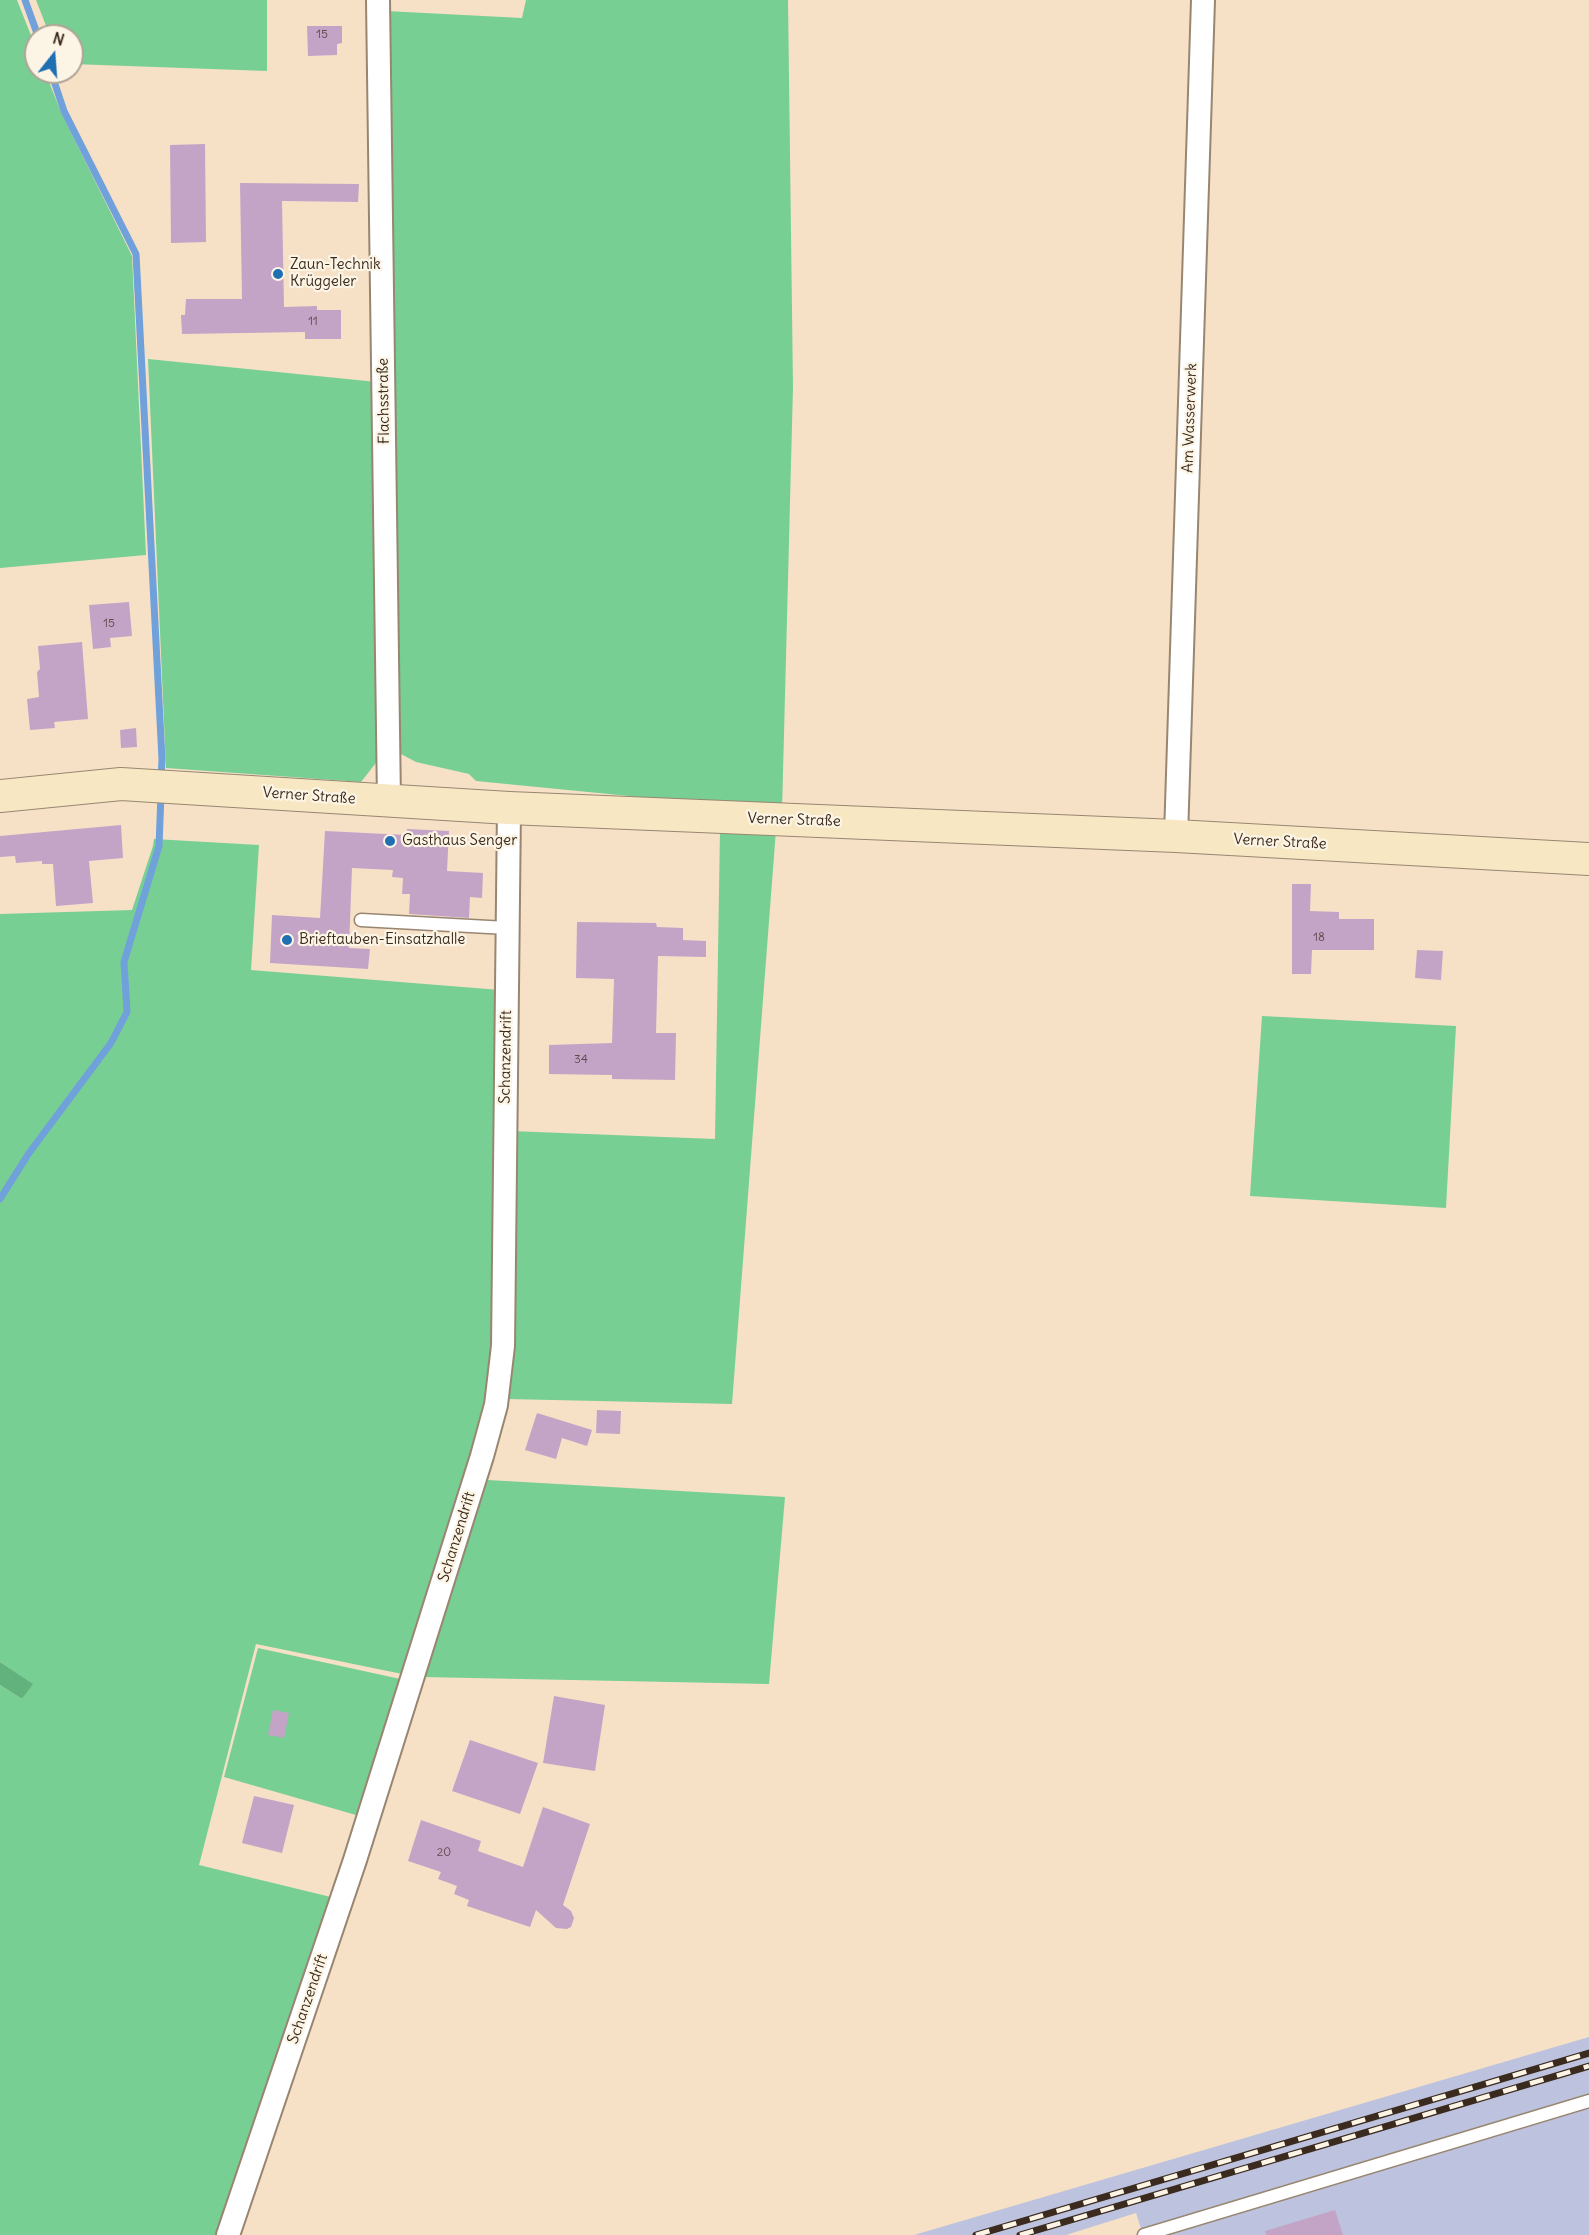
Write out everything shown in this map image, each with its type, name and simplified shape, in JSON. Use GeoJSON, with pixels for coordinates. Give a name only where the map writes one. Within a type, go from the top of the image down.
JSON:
{"type":"FeatureCollection","features":[{"type":"Feature","properties":{"kind":"street","name":"Flachsstraße"},"geometry":{"type":"LineString","coordinates":[[378,0],[389,801]]}},
{"type":"Feature","properties":{"kind":"street","name":"Am Wasserwerk"},"geometry":{"type":"LineString","coordinates":[[1176,836],[1203,0]]}},
{"type":"Feature","properties":{"kind":"street","name":"Verner Straße"},"geometry":{"type":"LineString","coordinates":[[0,796],[121,784],[389,801],[1176,836],[1589,859]]}},
{"type":"Feature","properties":{"kind":"street","name":"Schanzendrift"},"geometry":{"type":"LineString","coordinates":[[228,2235],[355,1860],[492,1426],[502,1346],[509,807]]}},
{"type":"Feature","properties":{"kind":"lane"},"geometry":{"type":"LineString","coordinates":[[361,920],[507,928]]}},
{"type":"Feature","properties":{"kind":"lane"},"geometry":{"type":"LineString","coordinates":[[1144,2235],[1589,2101]]}},
{"type":"Feature","properties":{"kind":"shaded area"},"geometry":{"type":"Polygon","coordinates":[[[1589,2037],[1589,2235],[1143,2235],[1136,2213],[1066,2235],[914,2235],[1589,2037]]]}},
{"type":"Feature","properties":{"kind":"green space"},"geometry":{"type":"Polygon","coordinates":[[[0,0],[17,0],[26,24],[24,24],[24,84],[50,84],[61,112],[132,256],[146,555],[0,568],[0,0]]]}},
{"type":"Feature","properties":{"kind":"green space"},"geometry":{"type":"Polygon","coordinates":[[[36,0],[267,0],[267,71],[84,64],[84,24],[45,24],[36,0]]]}},
{"type":"Feature","properties":{"kind":"green space"},"geometry":{"type":"Polygon","coordinates":[[[526,0],[788,0],[793,387],[782,811],[476,781],[469,774],[416,762],[399,753],[386,11],[522,18],[526,0]]]}},
{"type":"Feature","properties":{"kind":"green space"},"geometry":{"type":"Polygon","coordinates":[[[148,359],[377,382],[382,755],[361,782],[166,768],[148,359]]]}},
{"type":"Feature","properties":{"kind":"green space"},"geometry":{"type":"Polygon","coordinates":[[[720,829],[776,830],[732,1404],[507,1399],[511,1131],[715,1139],[720,829]]]}},
{"type":"Feature","properties":{"kind":"green space"},"geometry":{"type":"Polygon","coordinates":[[[154,839],[259,845],[251,970],[500,990],[491,1408],[407,1675],[256,1644],[199,1865],[335,1898],[223,2235],[0,2235],[0,1685],[22,1699],[32,1684],[0,1662],[0,914],[132,910],[154,839]]]}},
{"type":"Feature","properties":{"kind":"green space"},"geometry":{"type":"Polygon","coordinates":[[[1262,1016],[1456,1026],[1446,1208],[1250,1196],[1262,1016]]]}},
{"type":"Feature","properties":{"kind":"green space"},"geometry":{"type":"Polygon","coordinates":[[[488,1480],[785,1497],[769,1684],[422,1677],[488,1480]]]}},
{"type":"Feature","properties":{"kind":"green space"},"geometry":{"type":"Polygon","coordinates":[[[258,1648],[405,1680],[363,1817],[224,1777],[258,1648]]]}},
{"type":"Feature","properties":{"kind":"green space"},"geometry":{"type":"Polygon","coordinates":[[[0,1662],[33,1684],[22,1699],[0,1685],[0,1662]]]}},
{"type":"Feature","properties":{"kind":"building"},"geometry":{"type":"Polygon","coordinates":[[[307,26],[342,26],[342,43],[337,44],[337,55],[308,56],[307,26]]]}},
{"type":"Feature","properties":{"kind":"building"},"geometry":{"type":"Polygon","coordinates":[[[205,144],[206,242],[171,243],[170,145],[205,144]]]}},
{"type":"Feature","properties":{"kind":"building"},"geometry":{"type":"Polygon","coordinates":[[[240,183],[359,184],[358,202],[282,201],[284,307],[317,306],[317,310],[341,310],[341,339],[305,339],[305,332],[182,334],[181,315],[185,315],[186,299],[242,299],[240,183]]]}},
{"type":"Feature","properties":{"kind":"building"},"geometry":{"type":"Polygon","coordinates":[[[129,602],[132,636],[110,638],[111,647],[93,649],[89,605],[129,602]]]}},
{"type":"Feature","properties":{"kind":"building"},"geometry":{"type":"Polygon","coordinates":[[[82,642],[88,719],[54,722],[55,728],[30,730],[27,699],[39,697],[38,646],[82,642]]]}},
{"type":"Feature","properties":{"kind":"building"},"geometry":{"type":"Polygon","coordinates":[[[136,728],[137,747],[121,748],[120,730],[136,728]]]}},
{"type":"Feature","properties":{"kind":"building"},"geometry":{"type":"Polygon","coordinates":[[[121,825],[123,858],[89,861],[93,903],[56,906],[53,864],[42,864],[42,861],[16,863],[15,856],[0,857],[0,836],[121,825]]]}},
{"type":"Feature","properties":{"kind":"building"},"geometry":{"type":"Polygon","coordinates":[[[407,829],[449,831],[447,871],[483,873],[482,898],[470,897],[469,918],[409,914],[410,894],[402,894],[403,878],[392,877],[393,870],[352,868],[349,948],[370,949],[368,969],[270,963],[272,915],[320,918],[325,831],[407,835],[407,829]]]}},
{"type":"Feature","properties":{"kind":"building"},"geometry":{"type":"Polygon","coordinates":[[[1292,884],[1311,884],[1310,911],[1339,912],[1339,919],[1374,919],[1374,950],[1312,950],[1311,974],[1292,974],[1292,884]]]}},
{"type":"Feature","properties":{"kind":"building"},"geometry":{"type":"Polygon","coordinates":[[[577,922],[656,923],[657,927],[683,928],[683,940],[706,941],[706,957],[658,956],[656,1033],[676,1033],[675,1080],[612,1079],[612,1075],[549,1074],[549,1045],[612,1043],[614,979],[576,978],[577,922]]]}},
{"type":"Feature","properties":{"kind":"building"},"geometry":{"type":"Polygon","coordinates":[[[1417,950],[1443,951],[1441,980],[1415,978],[1417,950]]]}},
{"type":"Feature","properties":{"kind":"building"},"geometry":{"type":"Polygon","coordinates":[[[597,1410],[621,1411],[620,1434],[596,1433],[597,1410]]]}},
{"type":"Feature","properties":{"kind":"building"},"geometry":{"type":"Polygon","coordinates":[[[537,1413],[592,1430],[587,1446],[562,1438],[556,1459],[525,1450],[537,1413]]]}},
{"type":"Feature","properties":{"kind":"building"},"geometry":{"type":"Polygon","coordinates":[[[554,1696],[605,1705],[595,1771],[543,1763],[554,1696]]]}},
{"type":"Feature","properties":{"kind":"building"},"geometry":{"type":"Polygon","coordinates":[[[273,1710],[289,1713],[284,1738],[268,1735],[273,1710]]]}},
{"type":"Feature","properties":{"kind":"building"},"geometry":{"type":"Polygon","coordinates":[[[470,1740],[538,1763],[520,1814],[452,1791],[470,1740]]]}},
{"type":"Feature","properties":{"kind":"building"},"geometry":{"type":"Polygon","coordinates":[[[254,1796],[294,1805],[282,1853],[242,1843],[254,1796]]]}},
{"type":"Feature","properties":{"kind":"building"},"geometry":{"type":"Polygon","coordinates":[[[543,1807],[590,1824],[563,1905],[571,1911],[574,1918],[571,1927],[567,1929],[556,1928],[536,1910],[530,1927],[467,1906],[469,1900],[454,1894],[457,1886],[438,1879],[441,1872],[408,1861],[421,1820],[481,1841],[478,1851],[523,1867],[543,1807]]]}},
{"type":"Feature","properties":{"kind":"building"},"geometry":{"type":"Polygon","coordinates":[[[1335,2210],[1343,2235],[1266,2235],[1265,2231],[1335,2210]]]}},
{"type":"Feature","properties":{"kind":"waterway"},"geometry":{"type":"LineString","coordinates":[[25,0],[34,24]]}},
{"type":"Feature","properties":{"kind":"waterway"},"geometry":{"type":"LineString","coordinates":[[55,84],[64,111],[136,254],[162,759],[161,780]]}},
{"type":"Feature","properties":{"kind":"waterway"},"geometry":{"type":"LineString","coordinates":[[0,1199],[29,1153],[111,1043],[127,1012],[124,962],[159,846],[161,794]]}},
{"type":"Feature","properties":{"kind":"railway"},"geometry":{"type":"LineString","coordinates":[[976,2235],[1589,2053]]}},
{"type":"Feature","properties":{"kind":"railway"},"geometry":{"type":"LineString","coordinates":[[1020,2235],[1589,2066]]}},
{"type":"Feature","properties":{"kind":"place","name":"Zaun-Technik Krüggeler"},"geometry":{"type":"Point","coordinates":[278,274]}},
{"type":"Feature","properties":{"kind":"place","name":"Gasthaus Senger"},"geometry":{"type":"Point","coordinates":[390,841]}},
{"type":"Feature","properties":{"kind":"place","name":"Brieftauben-Einsatzhalle"},"geometry":{"type":"Point","coordinates":[287,940]}}]}
